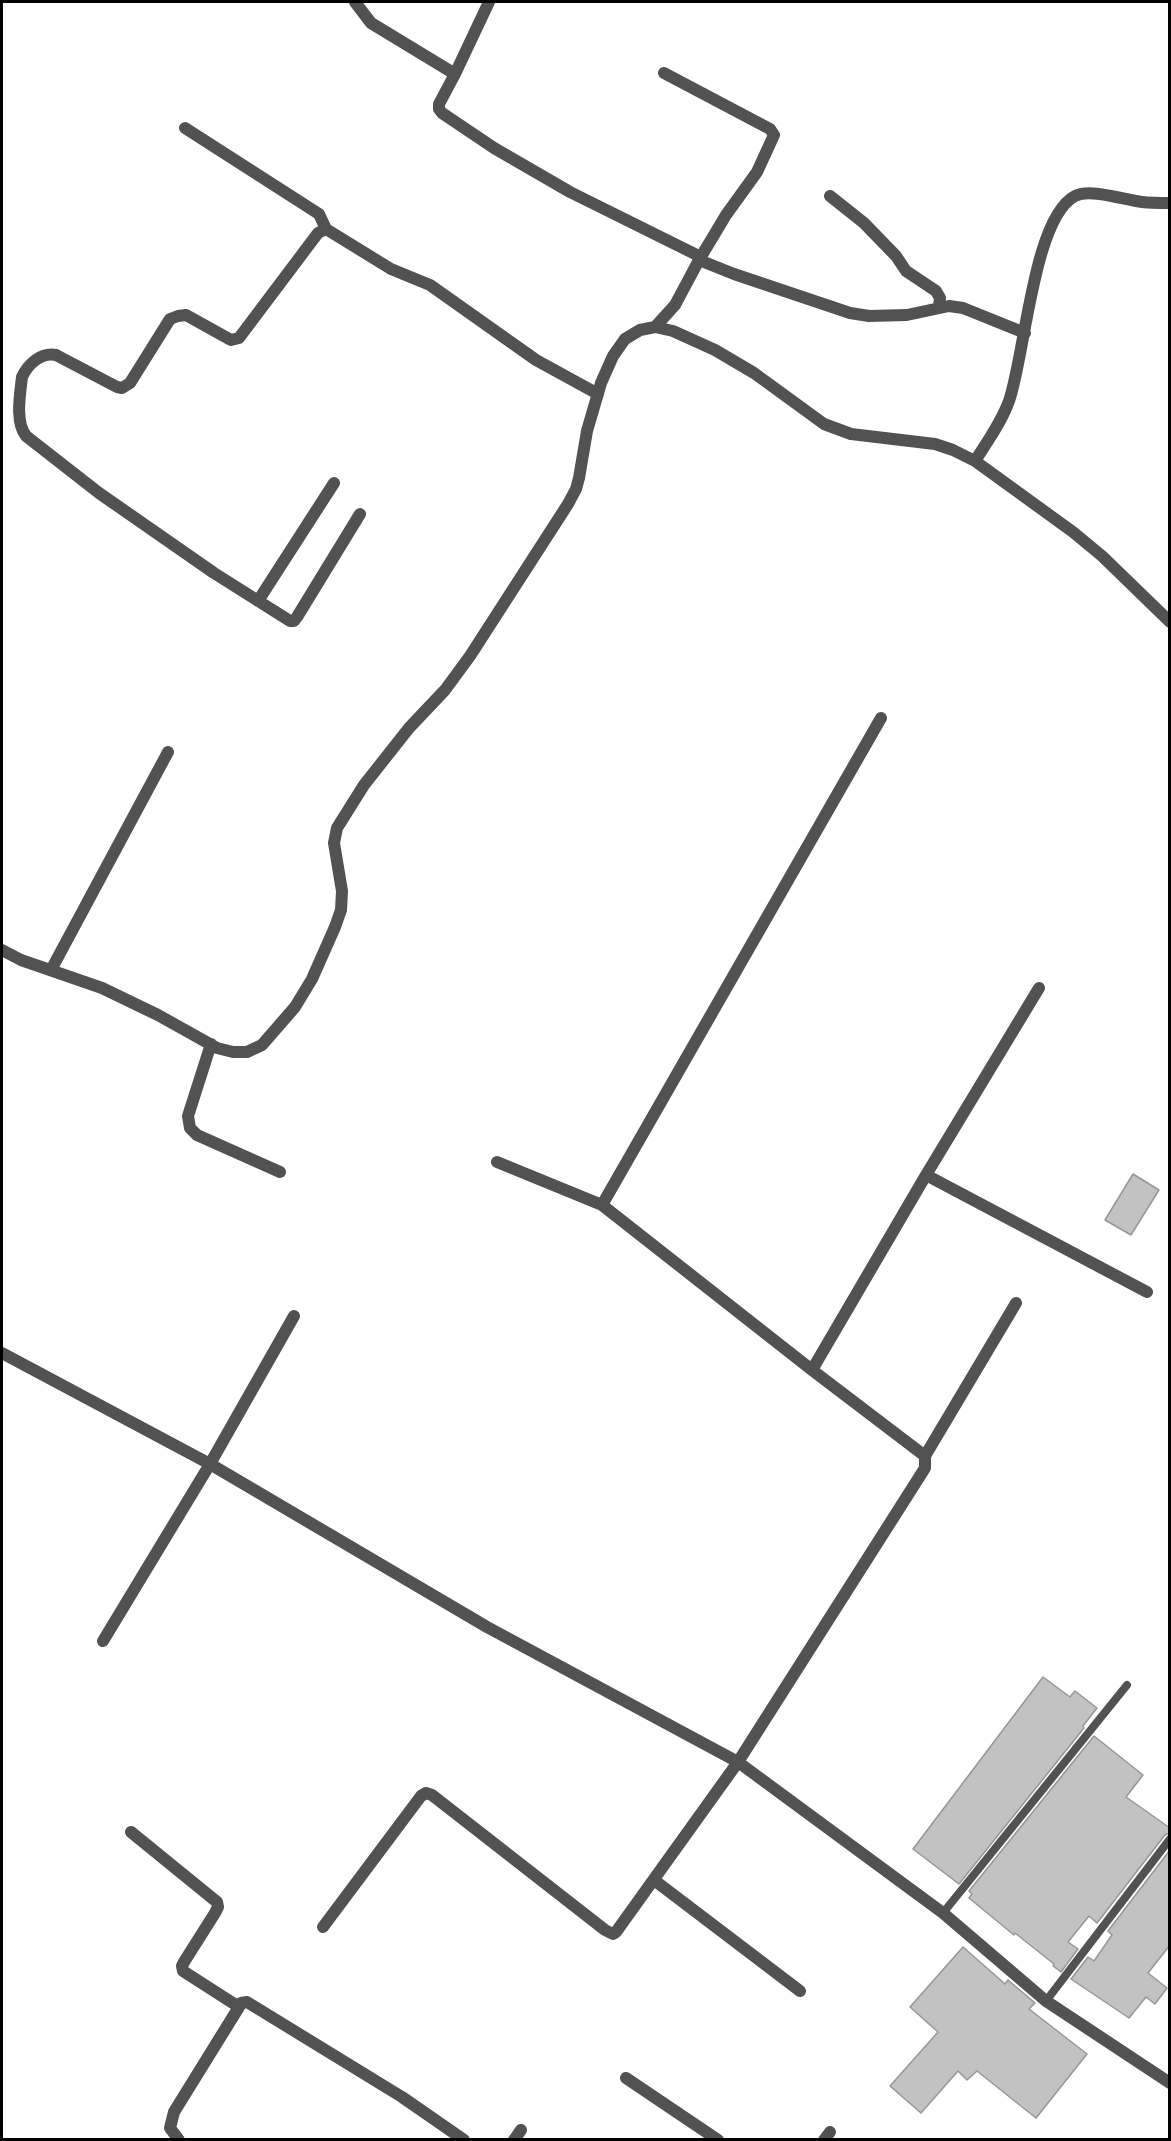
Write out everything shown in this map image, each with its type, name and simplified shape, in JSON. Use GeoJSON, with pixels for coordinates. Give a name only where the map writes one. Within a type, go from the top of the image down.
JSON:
{"type":"FeatureCollection","features":[{"type":"Feature","properties":{"kind":"street"},"geometry":{"type":"LineString","coordinates":[[355,2],[371,23],[455,74]]}},
{"type":"Feature","properties":{"kind":"street"},"geometry":{"type":"LineString","coordinates":[[489,2],[439,104],[439,110],[494,148],[570,192],[734,274],[850,314],[907,315],[939,307],[963,308],[1025,333]]}},
{"type":"Feature","properties":{"kind":"street"},"geometry":{"type":"LineString","coordinates":[[655,327],[675,305],[726,215],[757,172],[774,135],[770,129],[664,73]]}},
{"type":"Feature","properties":{"kind":"street"},"geometry":{"type":"LineString","coordinates":[[185,128],[319,214],[326,229],[391,269],[429,285],[529,355],[598,394]]}},
{"type":"Feature","properties":{"kind":"street"},"geometry":{"type":"LineString","coordinates":[[975,461],[1008,404],[1016,378],[1040,257],[1055,218],[1064,204],[1076,195],[1088,193],[1143,202],[1170,203]]}},
{"type":"Feature","properties":{"kind":"street"},"geometry":{"type":"LineString","coordinates":[[830,196],[864,223],[896,256],[906,271],[936,291],[940,298],[939,307]]}},
{"type":"Feature","properties":{"kind":"street"},"geometry":{"type":"LineString","coordinates":[[326,229],[318,233],[239,338],[231,340],[186,315],[170,319],[130,382],[122,388],[56,355],[49,354],[38,358],[22,377],[20,422],[21,430],[26,436],[99,493],[258,601],[294,621],[360,514]]}},
{"type":"Feature","properties":{"kind":"street"},"geometry":{"type":"LineString","coordinates":[[2,950],[21,960],[112,993],[211,1044],[232,1052],[247,1052],[262,1045],[295,1007],[312,979],[341,909],[342,891],[334,843],[337,828],[364,785],[409,728],[445,690],[470,656],[568,504],[579,478],[586,431],[601,383],[625,339],[640,330],[655,327],[673,331],[715,350],[754,373],[824,424],[851,434],[935,444],[975,461],[1073,532],[1102,556],[1170,622]]}},
{"type":"Feature","properties":{"kind":"street"},"geometry":{"type":"LineString","coordinates":[[258,601],[334,483]]}},
{"type":"Feature","properties":{"kind":"street"},"geometry":{"type":"LineString","coordinates":[[602,1205],[881,718]]}},
{"type":"Feature","properties":{"kind":"street"},"geometry":{"type":"LineString","coordinates":[[51,970],[168,752]]}},
{"type":"Feature","properties":{"kind":"street"},"geometry":{"type":"LineString","coordinates":[[812,1370],[1039,988]]}},
{"type":"Feature","properties":{"kind":"street"},"geometry":{"type":"LineString","coordinates":[[211,1044],[188,1116],[190,1128],[197,1135],[279,1172]]}},
{"type":"Feature","properties":{"kind":"street"},"geometry":{"type":"LineString","coordinates":[[497,1162],[602,1205],[925,1456]]}},
{"type":"Feature","properties":{"kind":"street"},"geometry":{"type":"LineString","coordinates":[[926,1175],[1148,1292]]}},
{"type":"Feature","properties":{"kind":"street"},"geometry":{"type":"LineString","coordinates":[[323,1927],[421,1796],[426,1793],[609,1933],[616,1932],[738,1762],[925,1468],[925,1456],[1016,1303]]}},
{"type":"Feature","properties":{"kind":"street"},"geometry":{"type":"LineString","coordinates":[[103,1641],[210,1464],[294,1316]]}},
{"type":"Feature","properties":{"kind":"street"},"geometry":{"type":"LineString","coordinates":[[2,1353],[210,1464],[487,1627],[738,1762],[943,1913],[1046,2001],[1170,2083]]}},
{"type":"Feature","properties":{"kind":"street"},"geometry":{"type":"LineString","coordinates":[[130,1832],[217,1902],[218,1907],[184,1962],[183,1971],[239,2007]]}},
{"type":"Feature","properties":{"kind":"street"},"geometry":{"type":"LineString","coordinates":[[654,1880],[800,1991]]}},
{"type":"Feature","properties":{"kind":"street"},"geometry":{"type":"LineString","coordinates":[[179,2139],[170,2128],[174,2112],[241,2003],[247,2002],[402,2097],[465,2139]]}},
{"type":"Feature","properties":{"kind":"street"},"geometry":{"type":"LineString","coordinates":[[626,2078],[718,2139]]}},
{"type":"Feature","properties":{"kind":"lane"},"geometry":{"type":"LineString","coordinates":[[943,1913],[1127,1685]]}},
{"type":"Feature","properties":{"kind":"lane"},"geometry":{"type":"LineString","coordinates":[[1046,2001],[1170,1839]]}},
{"type":"Feature","properties":{"kind":"building"},"geometry":{"type":"Polygon","coordinates":[[[1133,1174],[1159,1190],[1131,1235],[1105,1220],[1133,1174]]]}},
{"type":"Feature","properties":{"kind":"building"},"geometry":{"type":"Polygon","coordinates":[[[1043,1677],[1070,1697],[1075,1691],[1097,1708],[1083,1726],[1084,1728],[959,1884],[913,1849],[1043,1677]]]}},
{"type":"Feature","properties":{"kind":"building"},"geometry":{"type":"Polygon","coordinates":[[[1094,1736],[1143,1775],[1126,1797],[1170,1828],[1170,1833],[1165,1835],[1097,1923],[1089,1916],[1068,1942],[1078,1949],[1061,1972],[1053,1966],[1054,1964],[969,1898],[972,1894],[969,1891],[1094,1736]]]}},
{"type":"Feature","properties":{"kind":"building"},"geometry":{"type":"Polygon","coordinates":[[[1170,1850],[1170,1945],[1148,1973],[1167,1988],[1155,2004],[1146,1997],[1129,2018],[1071,1979],[1088,1957],[1094,1961],[1112,1935],[1108,1931],[1170,1850]]]}},
{"type":"Feature","properties":{"kind":"building"},"geometry":{"type":"Polygon","coordinates":[[[963,1947],[1005,1984],[1008,1980],[1035,2003],[1029,2009],[1087,2054],[1036,2118],[977,2071],[967,2080],[958,2071],[921,2113],[890,2086],[938,2032],[910,2007],[963,1947]]]}}]}
